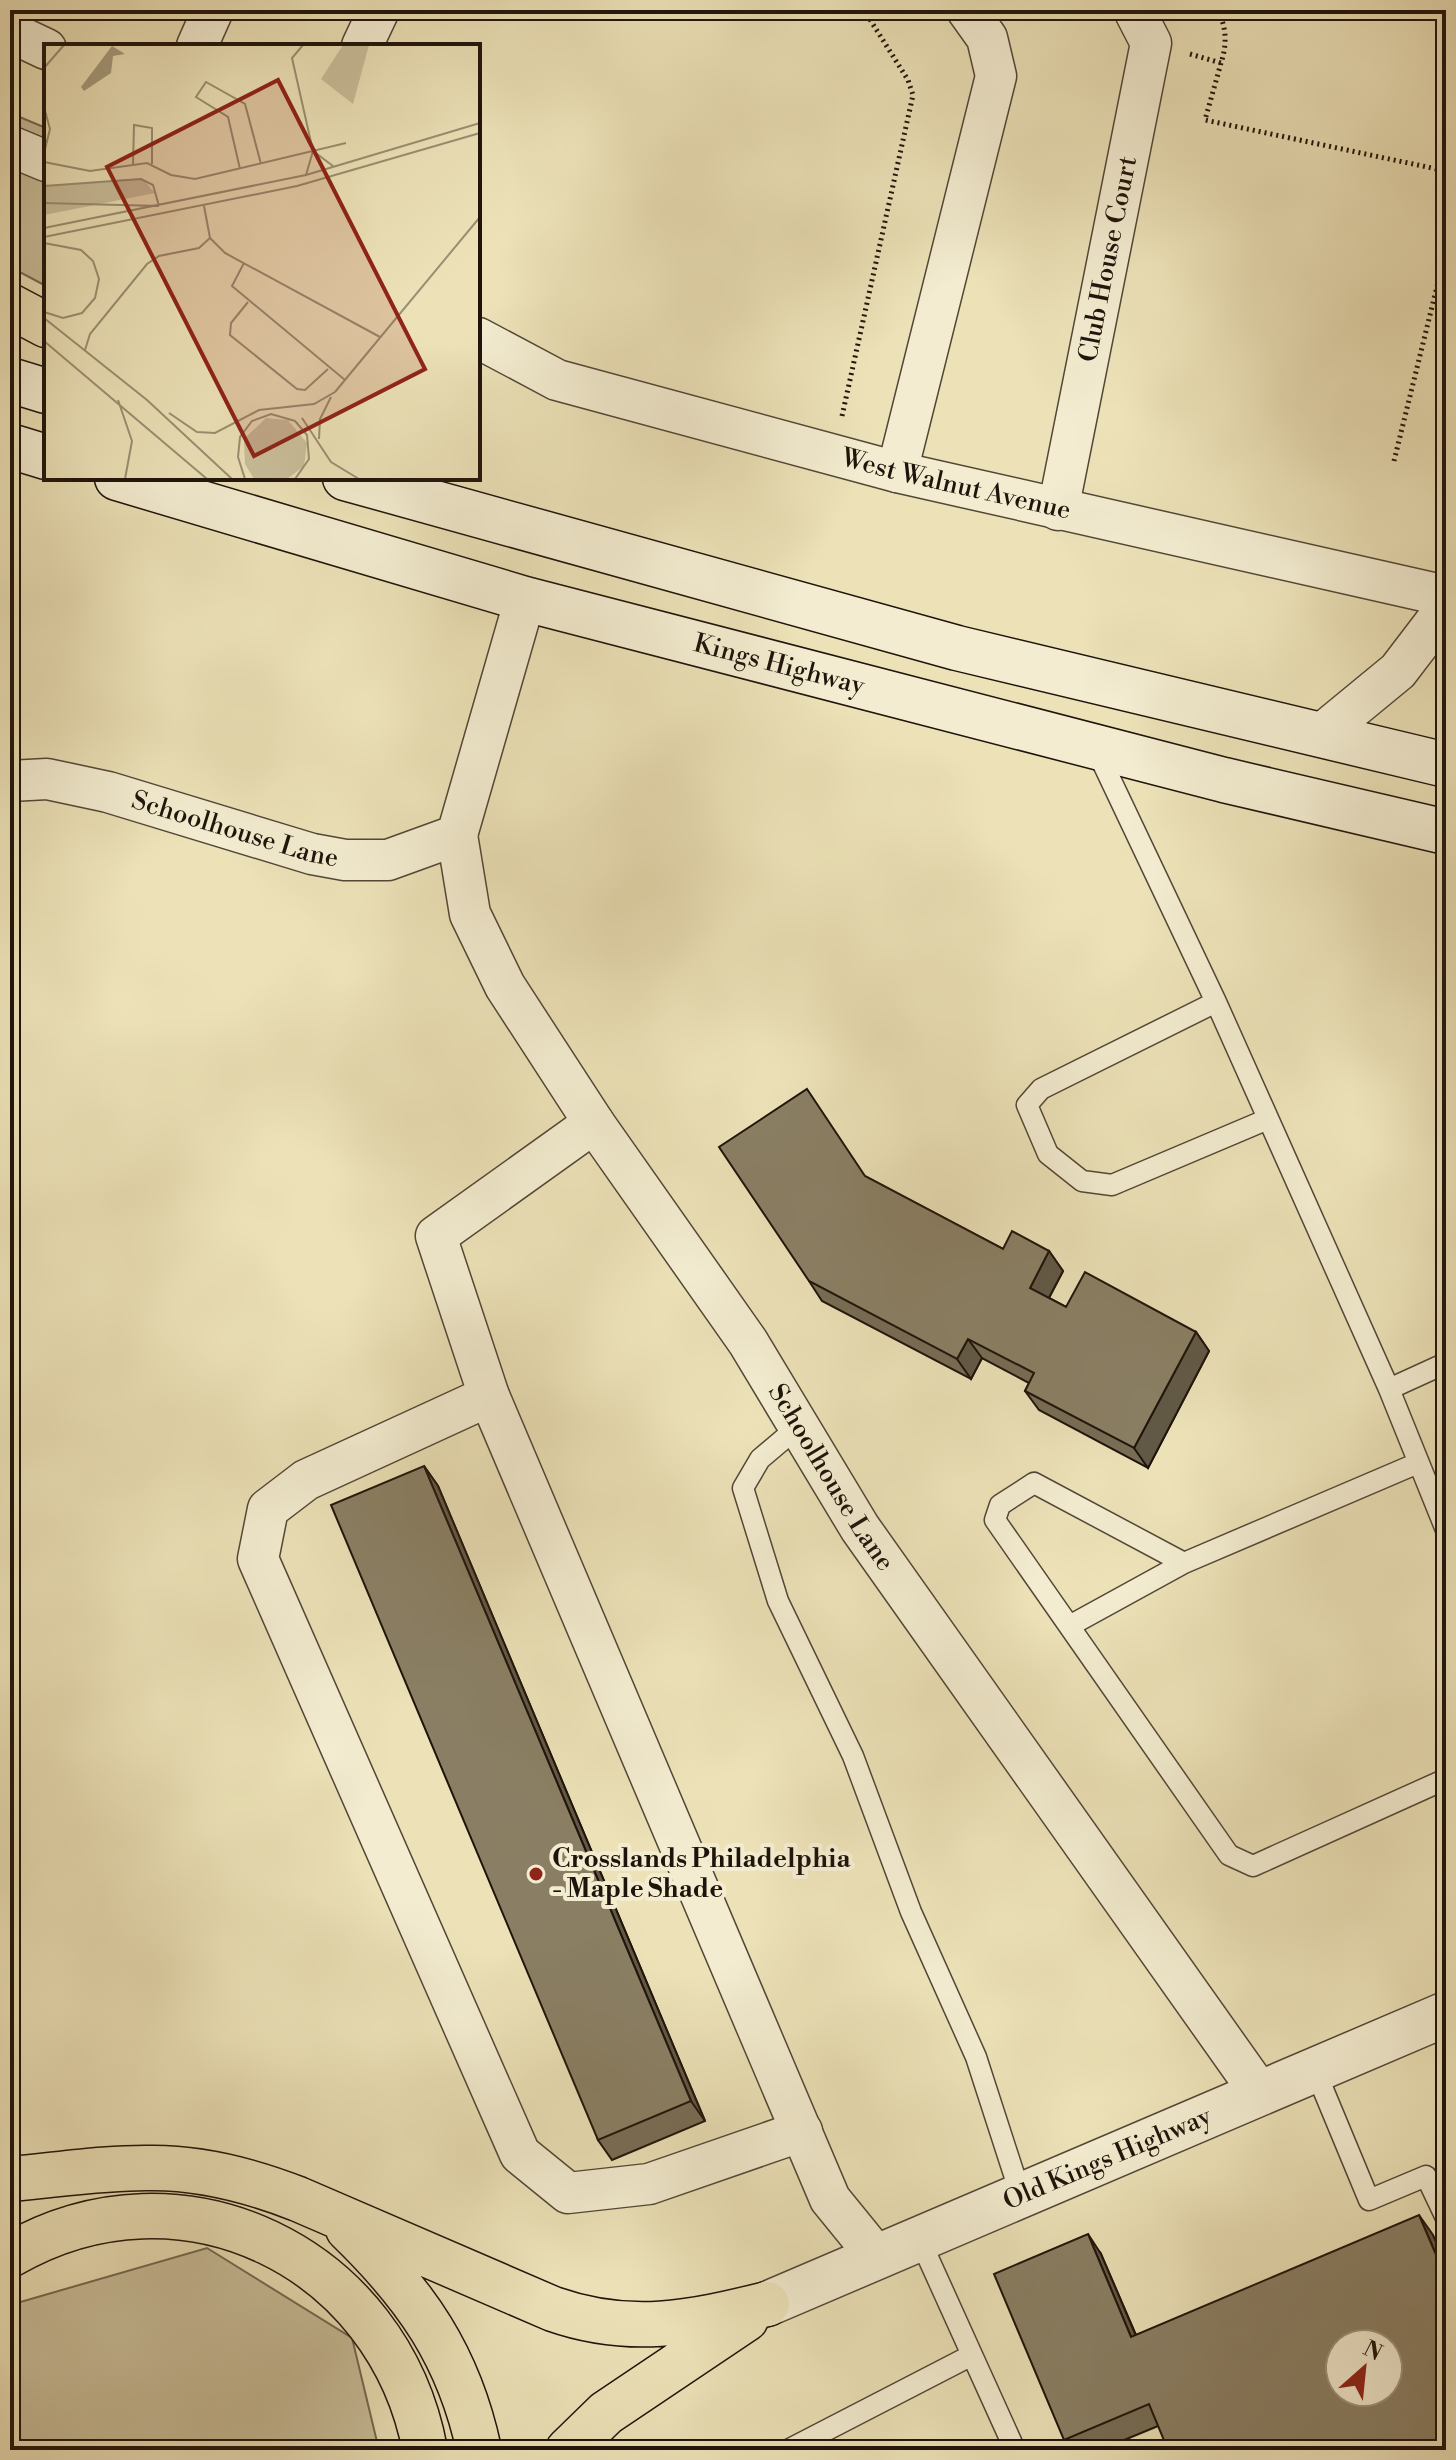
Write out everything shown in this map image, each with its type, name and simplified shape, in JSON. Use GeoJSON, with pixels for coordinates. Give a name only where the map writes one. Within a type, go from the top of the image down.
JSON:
{"type":"FeatureCollection","features":[{"type":"Feature","properties":{"kind":"highway"},"geometry":{"type":"LineString","coordinates":[[10,306],[44,324]]}},
{"type":"Feature","properties":{"kind":"highway"},"geometry":{"type":"LineString","coordinates":[[10,2179],[153,2168],[226,2176],[263,2186],[333,2214],[580,2319],[643,2326],[673,2324],[767,2304]]}},
{"type":"Feature","properties":{"kind":"highway"},"geometry":{"type":"LineString","coordinates":[[333,2214],[376,2256],[433,2329],[458,2377],[479,2450]]}},
{"type":"Feature","properties":{"kind":"highway"},"geometry":{"type":"LineString","coordinates":[[10,2255],[33,2241],[68,2228],[104,2219],[145,2216],[226,2225],[261,2237],[323,2276],[350,2301],[375,2331],[396,2363],[411,2397],[425,2450]]}},
{"type":"Feature","properties":{"kind":"highway"},"geometry":{"type":"LineString","coordinates":[[568,2450],[606,2413],[767,2304]]}},
{"type":"Feature","properties":{"kind":"main road"},"geometry":{"type":"LineString","coordinates":[[10,380],[44,390]]}},
{"type":"Feature","properties":{"kind":"main road"},"geometry":{"type":"LineString","coordinates":[[10,446],[44,456]]}},
{"type":"Feature","properties":{"kind":"main road","name":"Kings Highway"},"geometry":{"type":"LineString","coordinates":[[124,480],[525,599],[1095,747],[1446,832]]}},
{"type":"Feature","properties":{"kind":"main road"},"geometry":{"type":"LineString","coordinates":[[352,480],[957,648],[1446,765]]}},
{"type":"Feature","properties":{"kind":"main road","name":"Old Kings Highway"},"geometry":{"type":"LineString","coordinates":[[767,2304],[1446,2014]]}},
{"type":"Feature","properties":{"kind":"street"},"geometry":{"type":"LineString","coordinates":[[198,44],[213,10]]}},
{"type":"Feature","properties":{"kind":"street"},"geometry":{"type":"LineString","coordinates":[[363,44],[379,10]]}},
{"type":"Feature","properties":{"kind":"street"},"geometry":{"type":"LineString","coordinates":[[897,472],[996,76],[987,38],[967,10]]}},
{"type":"Feature","properties":{"kind":"street","name":"Club House Court"},"geometry":{"type":"LineString","coordinates":[[1058,510],[1143,27]]}},
{"type":"Feature","properties":{"kind":"street"},"geometry":{"type":"LineString","coordinates":[[10,32],[44,48]]}},
{"type":"Feature","properties":{"kind":"street"},"geometry":{"type":"LineString","coordinates":[[10,146],[44,160]]}},
{"type":"Feature","properties":{"kind":"street","name":"West Walnut Avenue"},"geometry":{"type":"LineString","coordinates":[[480,339],[557,380],[897,472],[1446,596]]}},
{"type":"Feature","properties":{"kind":"street","name":"Schoolhouse Lane"},"geometry":{"type":"LineString","coordinates":[[525,599],[457,835],[470,914],[475,926],[505,986],[594,1123],[748,1342],[860,1528],[1260,2093]]}},
{"type":"Feature","properties":{"kind":"street"},"geometry":{"type":"LineString","coordinates":[[1319,736],[1398,671],[1446,608]]}},
{"type":"Feature","properties":{"kind":"street","name":"Schoolhouse Lane"},"geometry":{"type":"LineString","coordinates":[[10,781],[47,779],[108,792],[312,854],[345,860],[388,860],[457,835]]}},
{"type":"Feature","properties":{"kind":"street"},"geometry":{"type":"LineString","coordinates":[[594,1123],[436,1236],[489,1396],[830,2199],[878,2258]]}},
{"type":"Feature","properties":{"kind":"street"},"geometry":{"type":"LineString","coordinates":[[489,1396],[306,1480],[268,1509],[258,1559],[520,2154],[568,2193],[649,2184],[802,2131]]}},
{"type":"Feature","properties":{"kind":"lane"},"geometry":{"type":"LineString","coordinates":[[1095,747],[1216,1002],[1389,1389],[1446,1530]]}},
{"type":"Feature","properties":{"kind":"lane"},"geometry":{"type":"LineString","coordinates":[[1216,1002],[1041,1089],[1027,1105],[1048,1154],[1082,1181],[1112,1185],[1268,1119]]}},
{"type":"Feature","properties":{"kind":"lane"},"geometry":{"type":"LineString","coordinates":[[1389,1389],[1446,1363]]}},
{"type":"Feature","properties":{"kind":"lane"},"geometry":{"type":"LineString","coordinates":[[799,1426],[760,1459],[743,1488],[778,1601],[853,1756],[911,1912],[976,2057],[1021,2196]]}},
{"type":"Feature","properties":{"kind":"lane"},"geometry":{"type":"LineString","coordinates":[[1071,1625],[1184,1563],[1418,1463]]}},
{"type":"Feature","properties":{"kind":"lane"},"geometry":{"type":"LineString","coordinates":[[1184,1563],[1034,1483],[1000,1505],[995,1520],[1229,1855],[1253,1866],[1446,1779]]}},
{"type":"Feature","properties":{"kind":"lane"},"geometry":{"type":"LineString","coordinates":[[1315,2070],[1369,2200],[1426,2176],[1446,2218]]}},
{"type":"Feature","properties":{"kind":"lane"},"geometry":{"type":"LineString","coordinates":[[920,2240],[1015,2450]]}},
{"type":"Feature","properties":{"kind":"lane"},"geometry":{"type":"LineString","coordinates":[[788,2450],[972,2355]]}},
{"type":"Feature","properties":{"kind":"path"},"geometry":{"type":"LineString","coordinates":[[835,455],[913,95],[908,80],[864,10]]}},
{"type":"Feature","properties":{"kind":"path"},"geometry":{"type":"LineString","coordinates":[[1217,10],[1223,20],[1225,50],[1205,120],[1446,171]]}},
{"type":"Feature","properties":{"kind":"path"},"geometry":{"type":"LineString","coordinates":[[1143,27],[1221,63]]}},
{"type":"Feature","properties":{"kind":"path"},"geometry":{"type":"LineString","coordinates":[[1394,461],[1446,250]]}},
{"type":"Feature","properties":{"kind":"shaded area"},"geometry":{"type":"Polygon","coordinates":[[[10,113],[44,127],[44,285],[10,267],[10,113]]]}},
{"type":"Feature","properties":{"kind":"shaded area"},"geometry":{"type":"Polygon","coordinates":[[[207,2248],[352,2338],[379,2450],[10,2450],[10,2305],[207,2248]]]}},
{"type":"Feature","properties":{"kind":"building"},"geometry":{"type":"Polygon","coordinates":[[[807,1089],[865,1176],[1003,1249],[1012,1231],[1049,1251],[1030,1288],[1066,1307],[1085,1272],[1196,1332],[1134,1448],[1025,1391],[1034,1373],[968,1339],[957,1359],[809,1281],[719,1147],[807,1089]]]}},
{"type":"Feature","properties":{"kind":"building"},"geometry":{"type":"Polygon","coordinates":[[[424,1466],[691,2101],[598,2140],[331,1505],[424,1466]]]}},
{"type":"Feature","properties":{"kind":"building"},"geometry":{"type":"Polygon","coordinates":[[[1419,2215],[1446,2278],[1446,2450],[1168,2450],[1149,2404],[1064,2440],[994,2274],[1088,2234],[1131,2337],[1419,2215]]]}},
{"type":"Feature","properties":{"kind":"place","name":"Crosslands Philadelphia - Maple Shade"},"geometry":{"type":"Point","coordinates":[536,1874]}}]}
